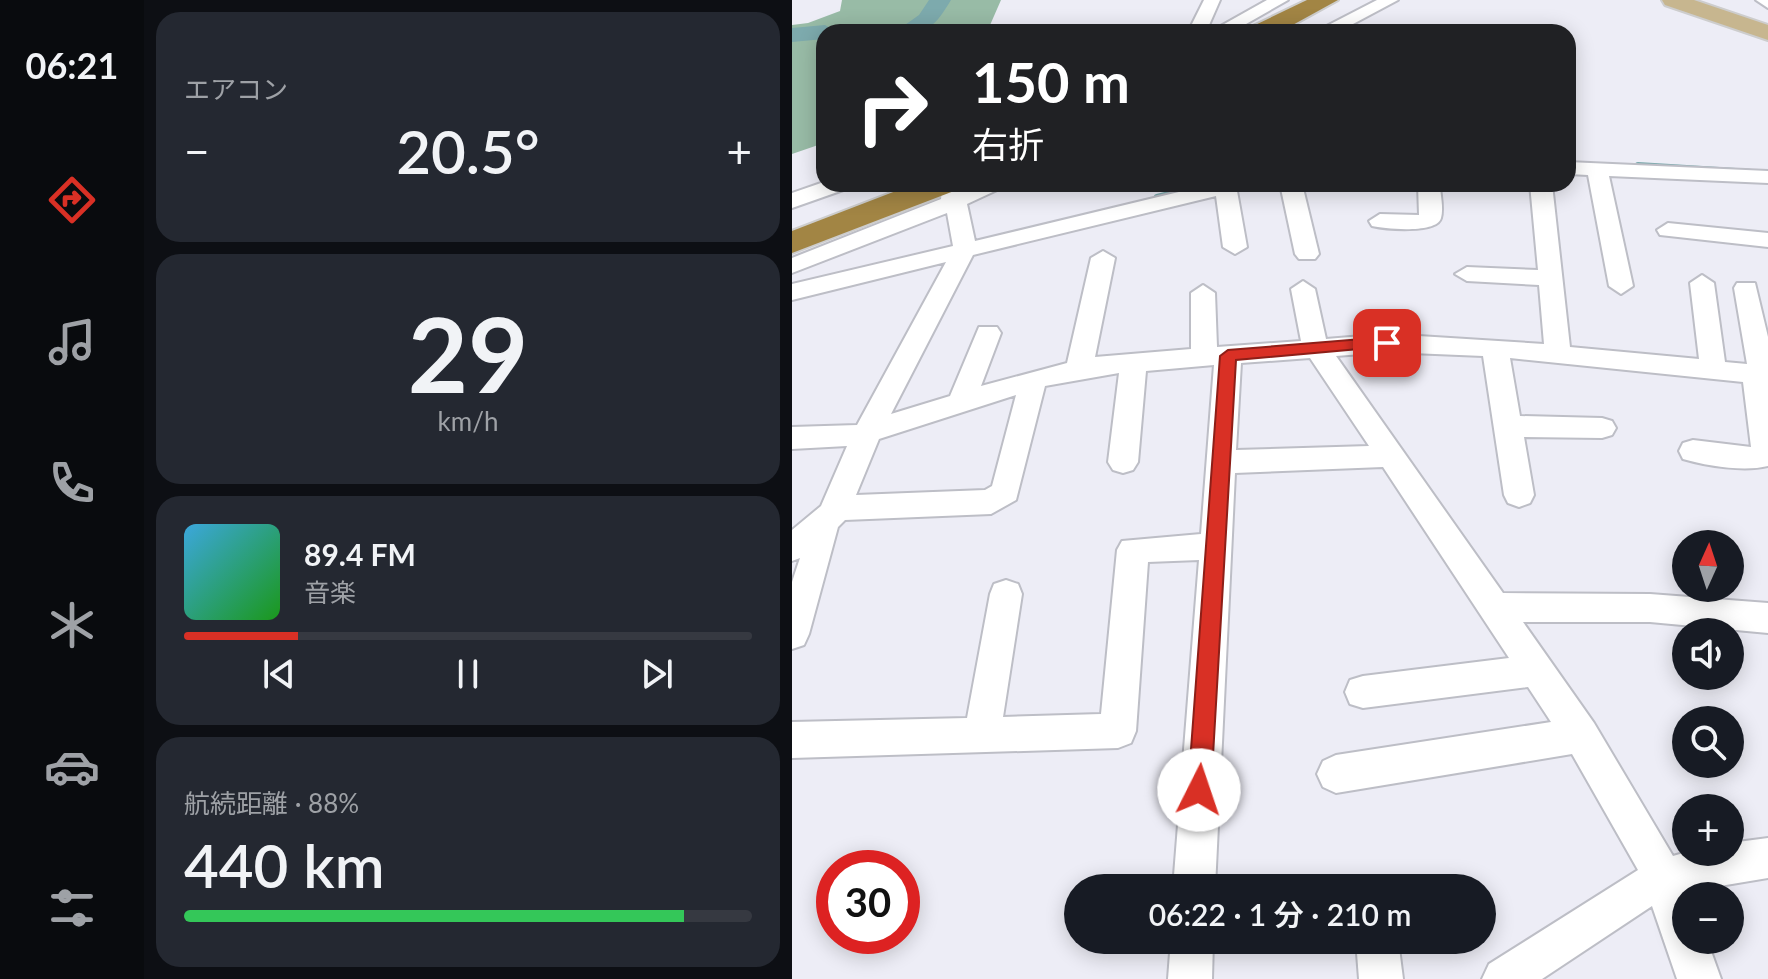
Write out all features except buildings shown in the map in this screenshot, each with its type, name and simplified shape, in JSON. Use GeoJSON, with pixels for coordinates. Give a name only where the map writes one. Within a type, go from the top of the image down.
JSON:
{"type":"FeatureCollection","features":[{"type":"Feature","properties":{"kind":"highway"},"geometry":{"type":"LineString","coordinates":[[1276,24],[1326,0]]}},
{"type":"Feature","properties":{"kind":"highway"},"geometry":{"type":"LineString","coordinates":[[1304,24],[1352,0]]}},
{"type":"Feature","properties":{"kind":"highway"},"geometry":{"type":"LineString","coordinates":[[792,226],[882,192]]}},
{"type":"Feature","properties":{"kind":"highway"},"geometry":{"type":"LineString","coordinates":[[792,243],[950,195]]}},
{"type":"Feature","properties":{"kind":"main road"},"geometry":{"type":"LineString","coordinates":[[1673,0],[1768,33]]}},
{"type":"Feature","properties":{"kind":"street"},"geometry":{"type":"LineString","coordinates":[[1201,24],[1212,0]]}},
{"type":"Feature","properties":{"kind":"street"},"geometry":{"type":"LineString","coordinates":[[1234,24],[1280,0]]}},
{"type":"Feature","properties":{"kind":"street"},"geometry":{"type":"LineString","coordinates":[[1340,24],[1390,0]]}},
{"type":"Feature","properties":{"kind":"street"},"geometry":{"type":"LineString","coordinates":[[1576,168],[1768,177]]}},
{"type":"Feature","properties":{"kind":"street"},"geometry":{"type":"LineString","coordinates":[[1597,169],[1621,286]]}},
{"type":"Feature","properties":{"kind":"street"},"geometry":{"type":"LineString","coordinates":[[792,201],[816,192]]}},
{"type":"Feature","properties":{"kind":"street"},"geometry":{"type":"LineString","coordinates":[[792,292],[1207,192]]}},
{"type":"Feature","properties":{"kind":"street"},"geometry":{"type":"LineString","coordinates":[[1232,192],[1235,247]]}},
{"type":"Feature","properties":{"kind":"street"},"geometry":{"type":"LineString","coordinates":[[1293,192],[1307,254]]}},
{"type":"Feature","properties":{"kind":"street"},"geometry":{"type":"LineString","coordinates":[[1380,221],[1424,222],[1430,218],[1429,192]]}},
{"type":"Feature","properties":{"kind":"street"},"geometry":{"type":"LineString","coordinates":[[1542,192],[1558,353]]}},
{"type":"Feature","properties":{"kind":"street"},"geometry":{"type":"LineString","coordinates":[[792,266],[950,195],[965,249],[869,429],[829,516],[792,634]]}},
{"type":"Feature","properties":{"kind":"street"},"geometry":{"type":"LineString","coordinates":[[1668,230],[1768,240]]}},
{"type":"Feature","properties":{"kind":"street"},"geometry":{"type":"LineString","coordinates":[[1079,370],[1103,258]]}},
{"type":"Feature","properties":{"kind":"street"},"geometry":{"type":"LineString","coordinates":[[1467,274],[1551,278]]}},
{"type":"Feature","properties":{"kind":"street"},"geometry":{"type":"LineString","coordinates":[[1702,283],[1713,369]]}},
{"type":"Feature","properties":{"kind":"street"},"geometry":{"type":"LineString","coordinates":[[1693,451],[1756,458],[1767,455],[1762,374],[1746,288]]}},
{"type":"Feature","properties":{"kind":"street"},"geometry":{"type":"LineString","coordinates":[[1303,289],[1318,350],[1581,735],[1663,878],[1672,902]]}},
{"type":"Feature","properties":{"kind":"street"},"geometry":{"type":"LineString","coordinates":[[1195,874],[1221,462],[1216,356],[1203,293]]}},
{"type":"Feature","properties":{"kind":"street"},"geometry":{"type":"LineString","coordinates":[[962,401],[988,333]]}},
{"type":"Feature","properties":{"kind":"street"},"geometry":{"type":"LineString","coordinates":[[792,438],[850,436],[1033,380],[1134,361],[1387,343],[1558,353],[1762,374]]}},
{"type":"Feature","properties":{"kind":"street"},"geometry":{"type":"LineString","coordinates":[[1495,348],[1519,495]]}},
{"type":"Feature","properties":{"kind":"street"},"geometry":{"type":"LineString","coordinates":[[1123,462],[1134,361]]}},
{"type":"Feature","properties":{"kind":"street"},"geometry":{"type":"LineString","coordinates":[[792,548],[829,516],[991,502],[1005,492],[1033,380]]}},
{"type":"Feature","properties":{"kind":"street"},"geometry":{"type":"LineString","coordinates":[[1508,426],[1602,428]]}},
{"type":"Feature","properties":{"kind":"street"},"geometry":{"type":"LineString","coordinates":[[1221,462],[1389,456]]}},
{"type":"Feature","properties":{"kind":"street"},"geometry":{"type":"LineString","coordinates":[[792,740],[1118,731],[1133,550],[1215,546]]}},
{"type":"Feature","properties":{"kind":"street"},"geometry":{"type":"LineString","coordinates":[[982,735],[1006,594]]}},
{"type":"Feature","properties":{"kind":"street"},"geometry":{"type":"LineString","coordinates":[[1495,607],[1650,608],[1768,618]]}},
{"type":"Feature","properties":{"kind":"street"},"geometry":{"type":"LineString","coordinates":[[1363,692],[1536,670]]}},
{"type":"Feature","properties":{"kind":"street"},"geometry":{"type":"LineString","coordinates":[[1336,774],[1581,735]]}},
{"type":"Feature","properties":{"kind":"street"},"geometry":{"type":"LineString","coordinates":[[1504,979],[1639,890],[1663,878],[1687,869],[1768,858]]}},
{"type":"Feature","properties":{"kind":"street"},"geometry":{"type":"LineString","coordinates":[[1190,979],[1191,954]]}},
{"type":"Feature","properties":{"kind":"street"},"geometry":{"type":"LineString","coordinates":[[1378,954],[1381,979]]}},
{"type":"Feature","properties":{"kind":"street"},"geometry":{"type":"LineString","coordinates":[[1691,954],[1699,979]]}},
{"type":"Feature","properties":{"kind":"green space"},"geometry":{"type":"Polygon","coordinates":[[[842,0],[1001,0],[990,24],[816,24],[816,146],[792,154],[792,25],[808,23],[840,11],[842,0]]]}},
{"type":"Feature","properties":{"kind":"waterway"},"geometry":{"type":"LineString","coordinates":[[920,24],[927,20],[940,0]]}},
{"type":"Feature","properties":{"kind":"waterway"},"geometry":{"type":"LineString","coordinates":[[792,35],[816,33]]}},
{"type":"Feature","properties":{"kind":"waterway"},"geometry":{"type":"LineString","coordinates":[[1638,165],[1768,173]]}},
{"type":"Feature","properties":{"kind":"waterway"},"geometry":{"type":"LineString","coordinates":[[1157,197],[1177,192]]}},
{"type":"Feature","properties":{"kind":"route"},"geometry":{"type":"LineString","coordinates":[[1199,790],[1228,356],[1387,343]]}}]}
